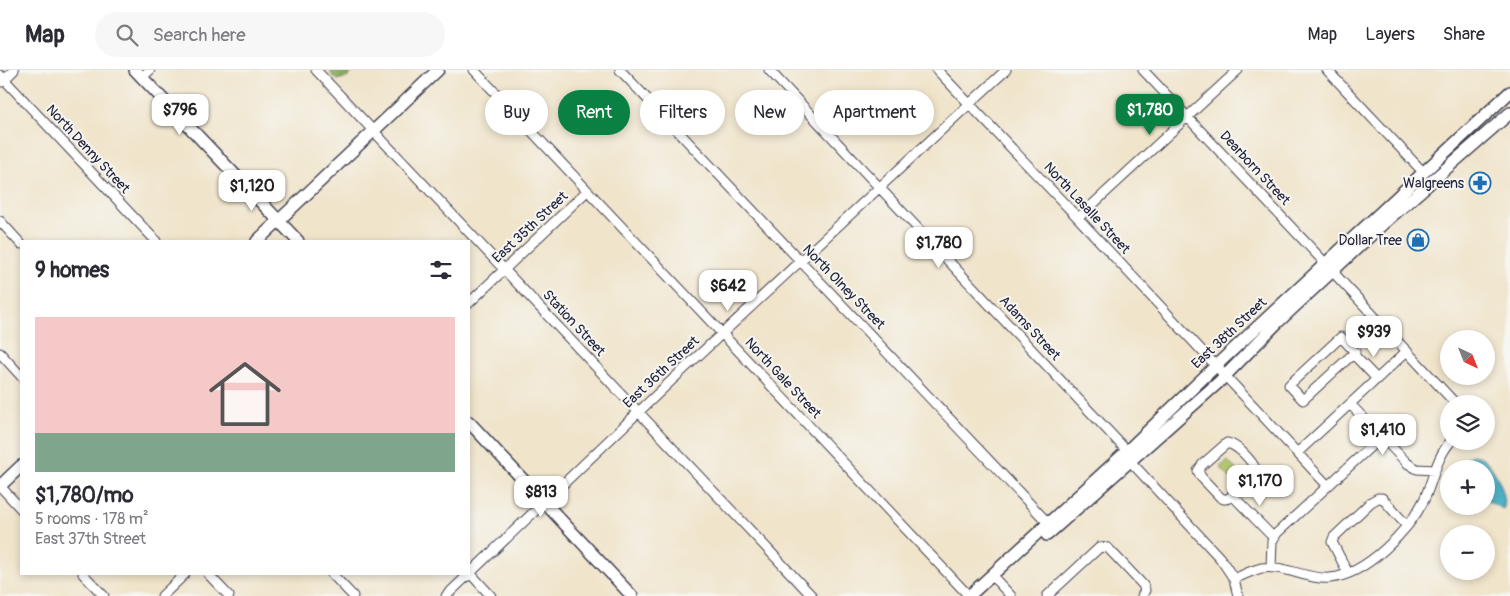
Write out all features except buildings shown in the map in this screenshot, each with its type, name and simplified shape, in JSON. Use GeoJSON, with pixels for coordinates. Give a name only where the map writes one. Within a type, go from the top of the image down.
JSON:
{"type":"FeatureCollection","features":[{"type":"Feature","properties":{"kind":"main road"},"geometry":{"type":"LineString","coordinates":[[258,240],[438,70]]}},
{"type":"Feature","properties":{"kind":"main road"},"geometry":{"type":"LineString","coordinates":[[142,72],[297,240]]}},
{"type":"Feature","properties":{"kind":"main road","name":"East 38th Street"},"geometry":{"type":"LineString","coordinates":[[969,596],[1048,524],[1226,376],[1329,267],[1424,173],[1510,92]]}},
{"type":"Feature","properties":{"kind":"main road","name":"East 38th Street"},"geometry":{"type":"LineString","coordinates":[[979,596],[1129,456],[1216,366],[1510,113]]}},
{"type":"Feature","properties":{"kind":"main road"},"geometry":{"type":"LineString","coordinates":[[470,423],[632,596]]}},
{"type":"Feature","properties":{"kind":"main road"},"geometry":{"type":"LineString","coordinates":[[0,486],[20,467]]}},
{"type":"Feature","properties":{"kind":"street"},"geometry":{"type":"LineString","coordinates":[[1,79],[14,70]]}},
{"type":"Feature","properties":{"kind":"street","name":"Station Street"},"geometry":{"type":"LineString","coordinates":[[316,70],[812,596]]}},
{"type":"Feature","properties":{"kind":"street","name":"North Gale Street"},"geometry":{"type":"LineString","coordinates":[[474,70],[969,596]]}},
{"type":"Feature","properties":{"kind":"street","name":"North Olney Street"},"geometry":{"type":"LineString","coordinates":[[620,70],[1048,524]]}},
{"type":"Feature","properties":{"kind":"street","name":"Adams Street"},"geometry":{"type":"LineString","coordinates":[[769,70],[1129,456],[1212,547],[1234,579]]}},
{"type":"Feature","properties":{"kind":"street","name":"North Lasalle Street"},"geometry":{"type":"LineString","coordinates":[[937,70],[1328,486]]}},
{"type":"Feature","properties":{"kind":"street","name":"East 36th Street"},"geometry":{"type":"LineString","coordinates":[[470,572],[1006,70]]}},
{"type":"Feature","properties":{"kind":"street","name":"Dearborn Street"},"geometry":{"type":"LineString","coordinates":[[1143,70],[1448,395]]}},
{"type":"Feature","properties":{"kind":"street"},"geometry":{"type":"LineString","coordinates":[[1078,218],[1238,70]]}},
{"type":"Feature","properties":{"kind":"street"},"geometry":{"type":"LineString","coordinates":[[1327,70],[1424,173]]}},
{"type":"Feature","properties":{"kind":"street","name":"North Denny Street"},"geometry":{"type":"LineString","coordinates":[[1,79],[155,240]]}},
{"type":"Feature","properties":{"kind":"street","name":"East 35th Street"},"geometry":{"type":"LineString","coordinates":[[470,302],[587,191]]}},
{"type":"Feature","properties":{"kind":"street"},"geometry":{"type":"LineString","coordinates":[[0,221],[20,243]]}},
{"type":"Feature","properties":{"kind":"street"},"geometry":{"type":"LineString","coordinates":[[1353,354],[1303,400],[1289,385],[1341,337],[1355,352],[1353,354],[1377,379]]}},
{"type":"Feature","properties":{"kind":"street"},"geometry":{"type":"LineString","coordinates":[[1297,454],[1407,351]]}},
{"type":"Feature","properties":{"kind":"street"},"geometry":{"type":"LineString","coordinates":[[0,353],[20,375]]}},
{"type":"Feature","properties":{"kind":"street"},"geometry":{"type":"LineString","coordinates":[[1350,404],[1412,466],[1417,469],[1435,470]]}},
{"type":"Feature","properties":{"kind":"street"},"geometry":{"type":"LineString","coordinates":[[1271,568],[1272,541],[1274,536],[1381,436]]}},
{"type":"Feature","properties":{"kind":"street"},"geometry":{"type":"LineString","coordinates":[[1227,443],[1236,446],[1253,464],[1256,470],[1254,475],[1232,495],[1227,499],[1221,498],[1201,477],[1198,471],[1202,465],[1227,443]]}},
{"type":"Feature","properties":{"kind":"street"},"geometry":{"type":"LineString","coordinates":[[1238,596],[1234,579],[1260,569],[1280,569],[1318,578],[1332,578],[1348,573],[1388,547],[1408,526],[1424,499],[1444,450]]}},
{"type":"Feature","properties":{"kind":"street"},"geometry":{"type":"LineString","coordinates":[[0,486],[20,507]]}},
{"type":"Feature","properties":{"kind":"street"},"geometry":{"type":"LineString","coordinates":[[1232,495],[1274,536]]}},
{"type":"Feature","properties":{"kind":"street"},"geometry":{"type":"LineString","coordinates":[[1348,573],[1332,542],[1334,537],[1372,502],[1382,498],[1408,526]]}},
{"type":"Feature","properties":{"kind":"street"},"geometry":{"type":"LineString","coordinates":[[1047,596],[1100,547],[1108,548],[1143,584],[1143,593]]}},
{"type":"Feature","properties":{"kind":"street"},"geometry":{"type":"LineString","coordinates":[[470,574],[491,596]]}},
{"type":"Feature","properties":{"kind":"street"},"geometry":{"type":"LineString","coordinates":[[84,575],[104,596]]}},
{"type":"Feature","properties":{"kind":"street"},"geometry":{"type":"LineString","coordinates":[[162,596],[184,575]]}},
{"type":"Feature","properties":{"kind":"street"},"geometry":{"type":"LineString","coordinates":[[209,575],[229,596]]}},
{"type":"Feature","properties":{"kind":"street"},"geometry":{"type":"LineString","coordinates":[[333,575],[353,596]]}},
{"type":"Feature","properties":{"kind":"street","name":"East 36th Street"},"geometry":{"type":"LineString","coordinates":[[446,596],[467,575]]}},
{"type":"Feature","properties":{"kind":"street"},"geometry":{"type":"LineString","coordinates":[[996,580],[1010,596]]}},
{"type":"Feature","properties":{"kind":"green space"},"geometry":{"type":"Polygon","coordinates":[[[334,70],[354,70],[348,77],[337,80],[330,73],[334,70]]]}},
{"type":"Feature","properties":{"kind":"green space"},"geometry":{"type":"Polygon","coordinates":[[[1228,461],[1239,473],[1231,479],[1220,467],[1228,461]]]}},
{"type":"Feature","properties":{"kind":"water"},"geometry":{"type":"Polygon","coordinates":[[[1473,455],[1485,460],[1464,460],[1473,455]]]}},
{"type":"Feature","properties":{"kind":"water"},"geometry":{"type":"Polygon","coordinates":[[[1495,472],[1505,499],[1503,509],[1495,505],[1495,472]]]}},
{"type":"Feature","properties":{"kind":"place","name":"Walgreens"},"geometry":{"type":"Point","coordinates":[1480,183]}},
{"type":"Feature","properties":{"kind":"place","name":"Dollar Tree"},"geometry":{"type":"Point","coordinates":[1418,240]}}]}
